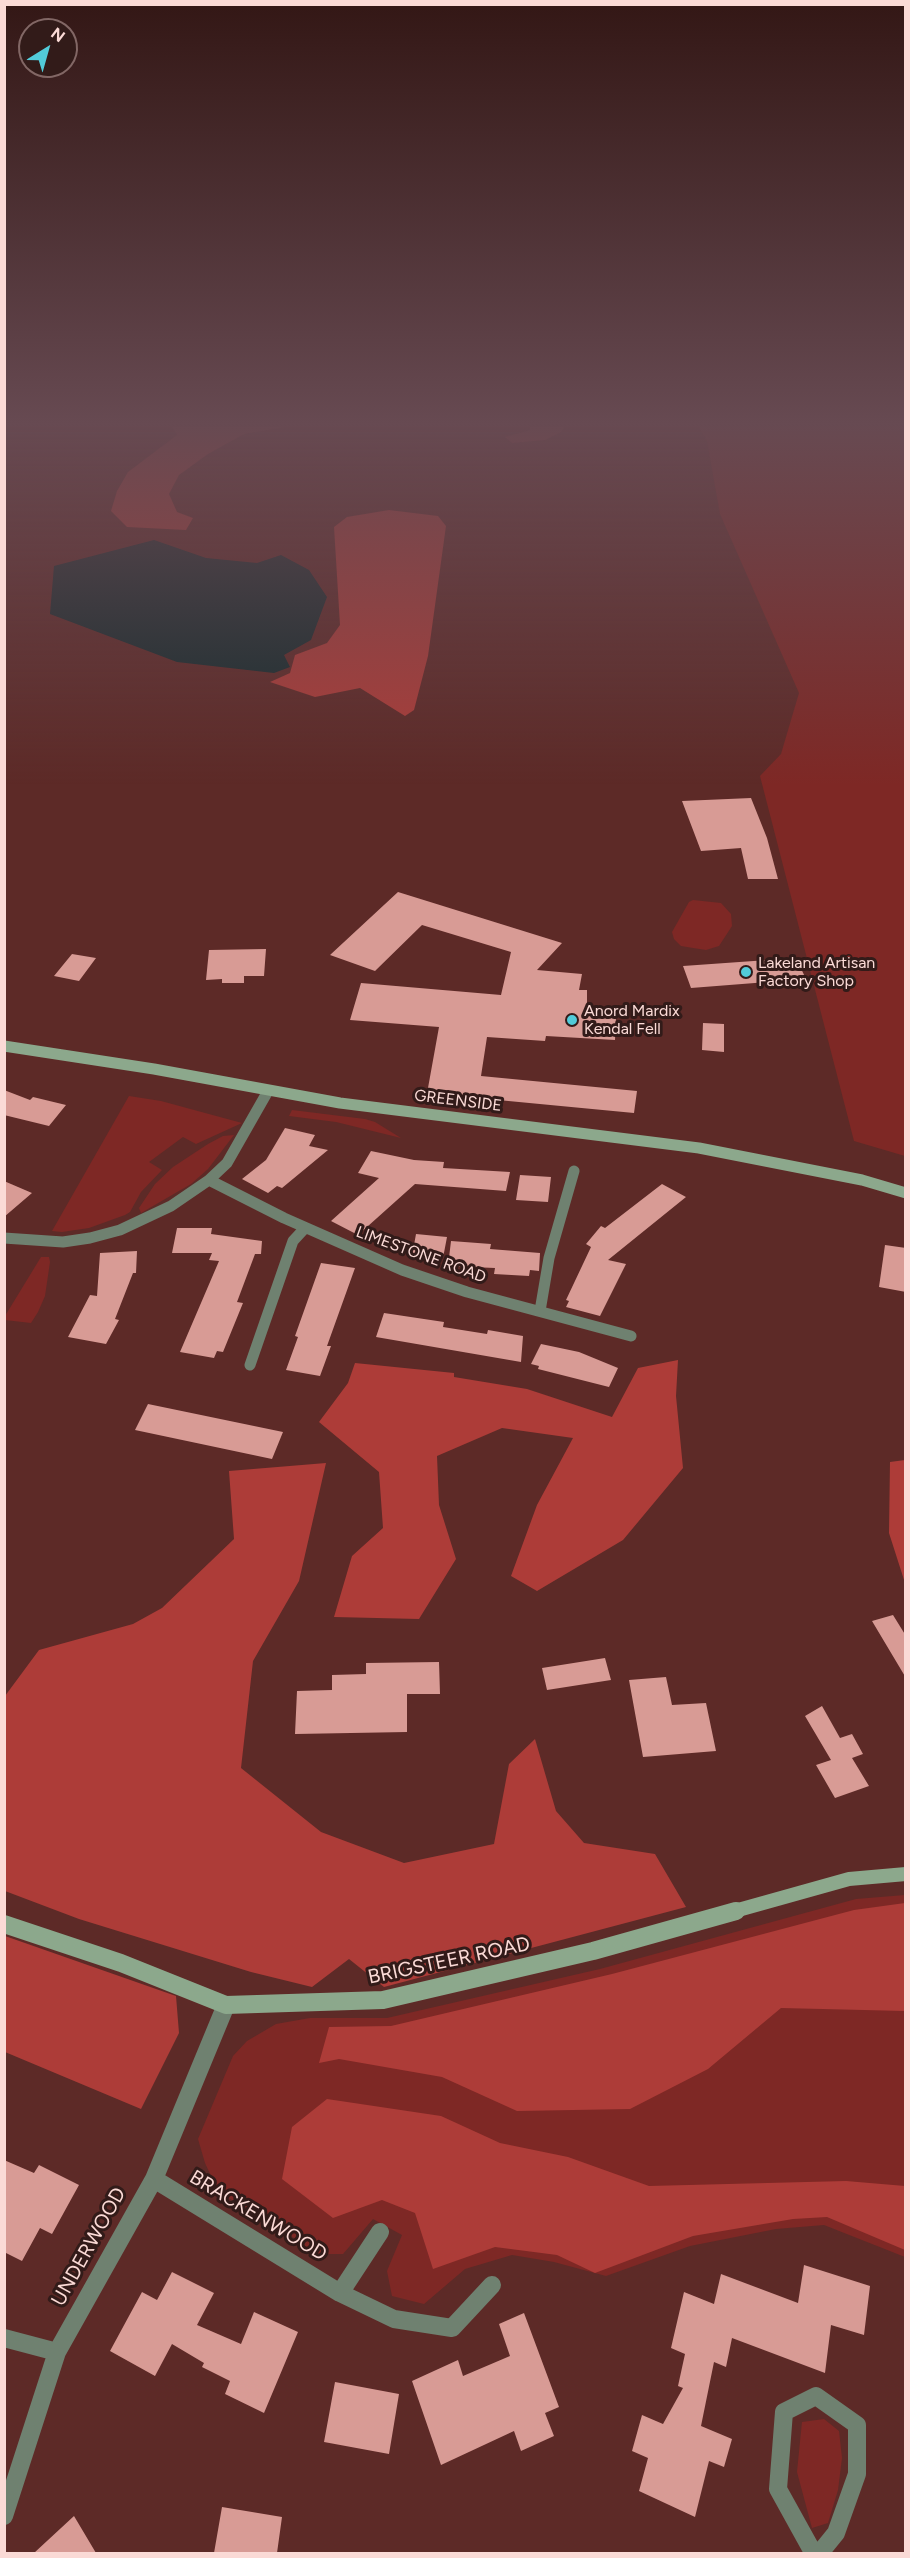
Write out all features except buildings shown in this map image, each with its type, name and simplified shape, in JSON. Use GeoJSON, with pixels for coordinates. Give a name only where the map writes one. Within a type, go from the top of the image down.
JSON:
{"type":"FeatureCollection","features":[{"type":"Feature","properties":{"kind":"street","name":"GREENSIDE"},"geometry":{"type":"LineString","coordinates":[[4,1046],[154,1069],[340,1103],[699,1148],[862,1180],[906,1193]]}},
{"type":"Feature","properties":{"kind":"street"},"geometry":{"type":"LineString","coordinates":[[4,1238],[63,1242],[106,1234],[153,1215],[209,1180],[227,1163],[268,1091]]}},
{"type":"Feature","properties":{"kind":"street"},"geometry":{"type":"LineString","coordinates":[[540,1311],[549,1258],[574,1171]]}},
{"type":"Feature","properties":{"kind":"street","name":"LIMESTONE ROAD"},"geometry":{"type":"LineString","coordinates":[[209,1180],[305,1228],[402,1270],[467,1292],[631,1336]]}},
{"type":"Feature","properties":{"kind":"street"},"geometry":{"type":"LineString","coordinates":[[250,1365],[293,1241],[305,1228]]}},
{"type":"Feature","properties":{"kind":"street","name":"BRIGSTEER ROAD"},"geometry":{"type":"LineString","coordinates":[[4,1924],[121,1963],[226,2005],[383,2000],[593,1951],[849,1879],[906,1874]]}},
{"type":"Feature","properties":{"kind":"street","name":"UNDERWOOD"},"geometry":{"type":"LineString","coordinates":[[4,2516],[57,2352],[154,2179],[226,2005]]}},
{"type":"Feature","properties":{"kind":"street","name":"BRACKENWOOD"},"geometry":{"type":"LineString","coordinates":[[154,2179],[340,2293],[394,2319],[452,2328],[492,2284]]}},
{"type":"Feature","properties":{"kind":"street"},"geometry":{"type":"LineString","coordinates":[[340,2293],[380,2232]]}},
{"type":"Feature","properties":{"kind":"street"},"geometry":{"type":"LineString","coordinates":[[4,2338],[42,2350],[57,2352]]}},
{"type":"Feature","properties":{"kind":"street"},"geometry":{"type":"LineString","coordinates":[[814,2553],[778,2489],[784,2412],[816,2396],[857,2425],[857,2474],[836,2533],[819,2553]]}},
{"type":"Feature","properties":{"kind":"shaded area"},"geometry":{"type":"Polygon","coordinates":[[[335,546],[443,546],[428,656],[414,710],[405,716],[360,688],[315,697],[270,682],[290,673],[295,655],[327,643],[340,625],[335,546]]]}},
{"type":"Feature","properties":{"kind":"shaded area"},"geometry":{"type":"Polygon","coordinates":[[[734,546],[905,546],[905,1156],[854,1141],[760,776],[781,754],[799,693],[734,546]]]}},
{"type":"Feature","properties":{"kind":"shaded area"},"geometry":{"type":"Polygon","coordinates":[[[693,900],[721,903],[731,914],[732,926],[719,946],[706,950],[693,948],[681,946],[674,939],[672,932],[689,902],[693,900]]]}},
{"type":"Feature","properties":{"kind":"shaded area"},"geometry":{"type":"Polygon","coordinates":[[[129,1096],[161,1101],[242,1123],[196,1144],[183,1137],[149,1162],[162,1170],[141,1192],[130,1212],[125,1215],[89,1228],[62,1232],[52,1231],[129,1096]]]}},
{"type":"Feature","properties":{"kind":"shaded area"},"geometry":{"type":"Polygon","coordinates":[[[292,1110],[365,1119],[375,1122],[401,1138],[336,1122],[289,1116],[292,1110]]]}},
{"type":"Feature","properties":{"kind":"shaded area"},"geometry":{"type":"Polygon","coordinates":[[[234,1135],[208,1169],[191,1184],[141,1213],[139,1208],[155,1184],[173,1167],[223,1136],[234,1135]]]}},
{"type":"Feature","properties":{"kind":"shaded area"},"geometry":{"type":"Polygon","coordinates":[[[41,1257],[49,1257],[50,1262],[45,1296],[38,1312],[31,1323],[5,1320],[5,1316],[41,1257]]]}},
{"type":"Feature","properties":{"kind":"shaded area"},"geometry":{"type":"Polygon","coordinates":[[[678,1360],[676,1396],[683,1468],[623,1540],[537,1591],[511,1576],[537,1505],[573,1438],[502,1428],[437,1456],[439,1505],[456,1559],[419,1619],[334,1617],[352,1556],[383,1528],[379,1472],[319,1422],[348,1383],[355,1363],[454,1373],[454,1377],[527,1389],[612,1417],[638,1368],[678,1360]]]}},
{"type":"Feature","properties":{"kind":"shaded area"},"geometry":{"type":"Polygon","coordinates":[[[906,1460],[905,1583],[889,1533],[890,1462],[906,1460]]]}},
{"type":"Feature","properties":{"kind":"shaded area"},"geometry":{"type":"Polygon","coordinates":[[[326,1463],[299,1581],[253,1661],[241,1768],[321,1832],[404,1863],[494,1844],[509,1764],[535,1739],[556,1811],[584,1843],[655,1854],[686,1907],[384,1987],[349,1959],[312,1987],[251,1972],[79,1919],[5,1891],[5,1696],[39,1650],[133,1624],[162,1608],[234,1539],[229,1471],[326,1463]]]}},
{"type":"Feature","properties":{"kind":"shaded area"},"geometry":{"type":"Polygon","coordinates":[[[905,1895],[905,2257],[824,2225],[776,2229],[690,2246],[606,2276],[554,2262],[512,2255],[465,2269],[424,2304],[392,2296],[387,2271],[402,2235],[373,2219],[343,2254],[316,2254],[271,2221],[219,2193],[205,2163],[198,2139],[233,2056],[247,2041],[276,2024],[310,2018],[387,2018],[600,1969],[856,1899],[905,1895]]]}},
{"type":"Feature","properties":{"kind":"shaded area"},"geometry":{"type":"Polygon","coordinates":[[[905,1903],[905,2011],[781,2008],[708,2069],[630,2109],[517,2111],[442,2077],[339,2059],[319,2063],[329,2027],[391,2026],[612,1974],[854,1910],[905,1903]]]}},
{"type":"Feature","properties":{"kind":"shaded area"},"geometry":{"type":"Polygon","coordinates":[[[5,1936],[176,1996],[179,2033],[141,2109],[5,2052],[5,1936]]]}},
{"type":"Feature","properties":{"kind":"shaded area"},"geometry":{"type":"Polygon","coordinates":[[[327,2099],[441,2116],[500,2143],[568,2157],[649,2186],[846,2181],[905,2186],[905,2250],[827,2217],[793,2219],[693,2236],[595,2273],[557,2255],[495,2247],[433,2269],[415,2213],[382,2200],[333,2218],[282,2179],[292,2127],[327,2099]]]}},
{"type":"Feature","properties":{"kind":"shaded area"},"geometry":{"type":"Polygon","coordinates":[[[824,2419],[839,2431],[842,2458],[838,2490],[828,2523],[812,2528],[797,2472],[802,2422],[824,2419]]]}},
{"type":"Feature","properties":{"kind":"water"},"geometry":{"type":"Polygon","coordinates":[[[129,546],[172,546],[206,558],[257,563],[281,555],[309,570],[327,597],[311,640],[284,655],[290,667],[274,673],[177,662],[50,614],[54,566],[129,546]]]}},
{"type":"Feature","properties":{"kind":"place","name":"Lakeland Artisan Factory Shop"},"geometry":{"type":"Point","coordinates":[746,972]}},
{"type":"Feature","properties":{"kind":"place","name":"Anord Mardix Kendal Fell"},"geometry":{"type":"Point","coordinates":[572,1020]}}]}
